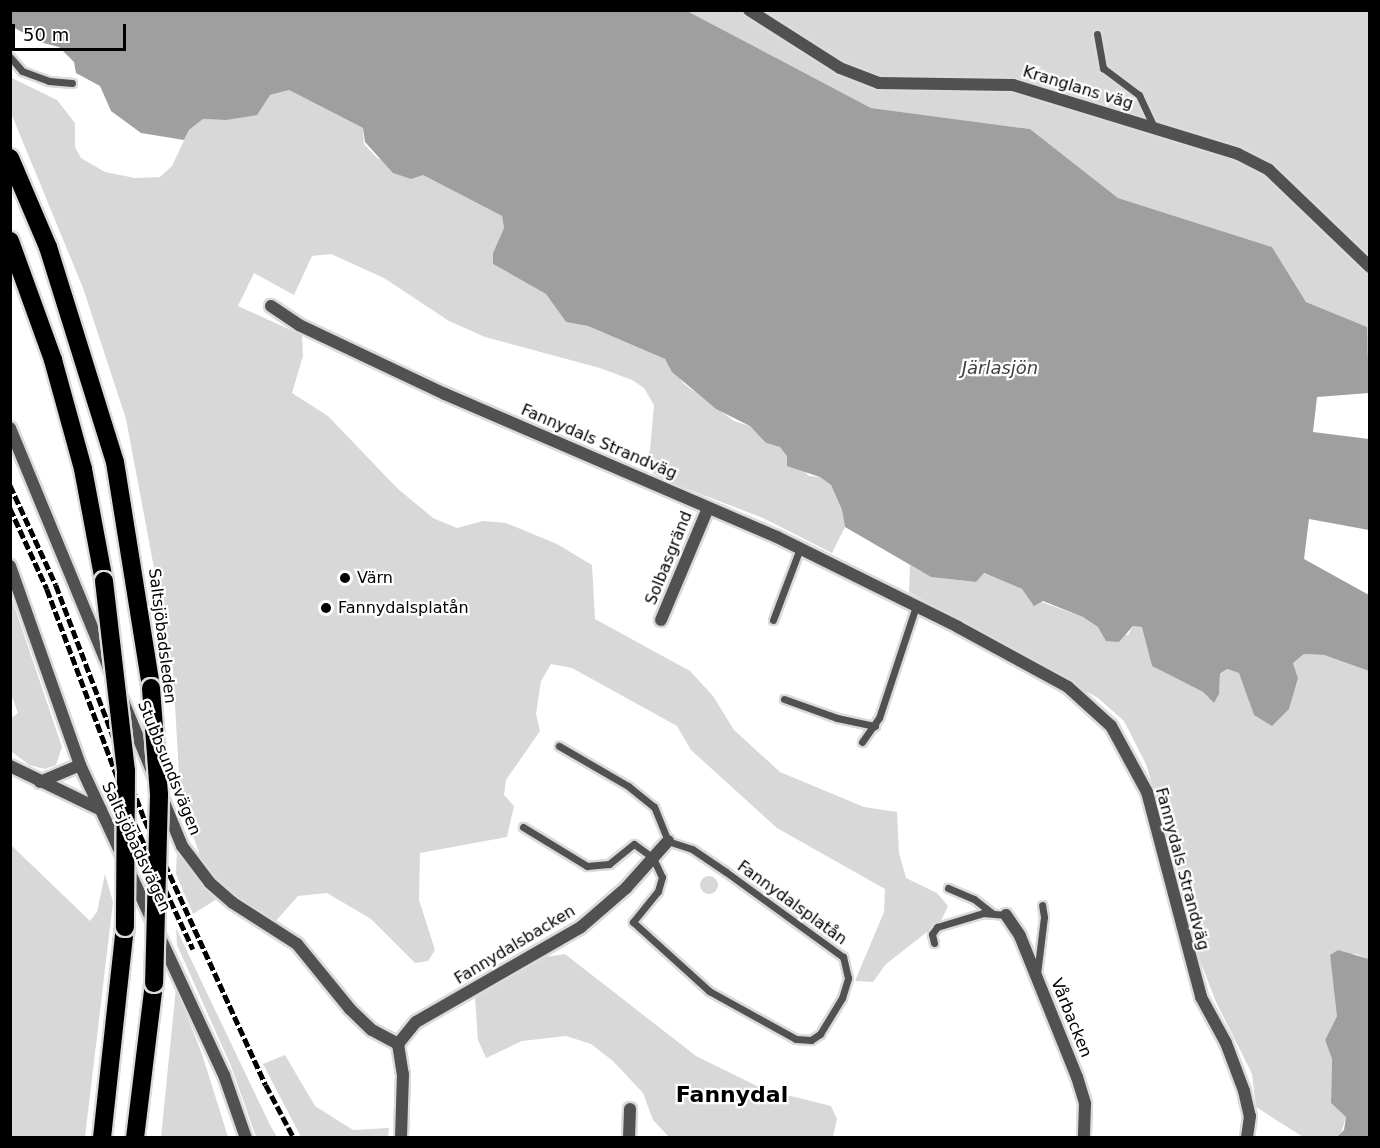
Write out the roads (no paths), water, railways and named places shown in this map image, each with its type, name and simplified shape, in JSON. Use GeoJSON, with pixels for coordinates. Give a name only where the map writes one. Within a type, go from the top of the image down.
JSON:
{"type":"FeatureCollection","features":[{"type":"Feature","properties":{"kind":"highway","name":"Saltsjöbadsleden"},"geometry":{"type":"LineString","coordinates":[[10,158],[52,259],[116,462],[151,688],[159,807],[154,983],[135,1137]]}},
{"type":"Feature","properties":{"kind":"highway"},"geometry":{"type":"LineString","coordinates":[[10,241],[53,360],[83,469],[104,581],[126,771],[125,927],[102,1137]]}},
{"type":"Feature","properties":{"kind":"street","name":"Kranglans väg"},"geometry":{"type":"LineString","coordinates":[[749,10],[840,68],[879,83],[1013,85],[1238,154],[1269,170],[1370,267]]}},
{"type":"Feature","properties":{"kind":"street","name":"Fannydals Strandväg"},"geometry":{"type":"LineString","coordinates":[[271,306],[299,325],[445,394],[800,548],[916,606],[1068,687],[1111,726],[1147,792],[1201,997],[1226,1043],[1244,1091],[1250,1116],[1246,1137]]}},
{"type":"Feature","properties":{"kind":"street","name":"Stubbsundsvägen"},"geometry":{"type":"LineString","coordinates":[[10,428],[182,846],[210,883],[233,903],[297,944],[350,1009],[372,1030],[399,1044]]}},
{"type":"Feature","properties":{"kind":"street","name":"Solbasgränd"},"geometry":{"type":"LineString","coordinates":[[661,620],[708,508]]}},
{"type":"Feature","properties":{"kind":"street","name":"Saltsjöbadsvägen"},"geometry":{"type":"LineString","coordinates":[[10,566],[80,765],[224,1075],[246,1137]]}},
{"type":"Feature","properties":{"kind":"street"},"geometry":{"type":"LineString","coordinates":[[40,782],[80,765]]}},
{"type":"Feature","properties":{"kind":"street"},"geometry":{"type":"LineString","coordinates":[[10,766],[101,810]]}},
{"type":"Feature","properties":{"kind":"street","name":"Fannydalsbacken"},"geometry":{"type":"LineString","coordinates":[[399,1044],[416,1022],[581,927],[626,888],[668,841]]}},
{"type":"Feature","properties":{"kind":"street","name":"Vårbacken"},"geometry":{"type":"LineString","coordinates":[[1006,915],[1036,977],[1085,1104],[1084,1137]]}},
{"type":"Feature","properties":{"kind":"street"},"geometry":{"type":"LineString","coordinates":[[399,1044],[403,1074],[401,1137]]}},
{"type":"Feature","properties":{"kind":"street"},"geometry":{"type":"LineString","coordinates":[[629,1137],[630,1109]]}},
{"type":"Feature","properties":{"kind":"lane"},"geometry":{"type":"LineString","coordinates":[[1097,34],[1103,68],[1139,95],[1156,130]]}},
{"type":"Feature","properties":{"kind":"lane"},"geometry":{"type":"LineString","coordinates":[[10,57],[21,71],[49,81],[72,83]]}},
{"type":"Feature","properties":{"kind":"lane"},"geometry":{"type":"LineString","coordinates":[[773,620],[800,548]]}},
{"type":"Feature","properties":{"kind":"lane"},"geometry":{"type":"LineString","coordinates":[[862,742],[875,726],[916,606]]}},
{"type":"Feature","properties":{"kind":"lane"},"geometry":{"type":"LineString","coordinates":[[784,699],[837,718],[875,726]]}},
{"type":"Feature","properties":{"kind":"lane"},"geometry":{"type":"LineString","coordinates":[[559,746],[628,786],[654,807],[668,841]]}},
{"type":"Feature","properties":{"kind":"lane"},"geometry":{"type":"LineString","coordinates":[[523,827],[587,866],[609,864],[634,844],[653,858]]}},
{"type":"Feature","properties":{"kind":"lane","name":"Fannydalsplatån"},"geometry":{"type":"LineString","coordinates":[[653,858],[662,877],[658,891],[633,922],[709,991],[796,1039],[811,1040],[820,1034],[842,998],[848,978],[843,957],[825,940],[783,916],[709,860],[668,841]]}},
{"type":"Feature","properties":{"kind":"lane"},"geometry":{"type":"LineString","coordinates":[[948,888],[974,899],[993,914]]}},
{"type":"Feature","properties":{"kind":"lane"},"geometry":{"type":"LineString","coordinates":[[1036,977],[1044,917],[1042,905]]}},
{"type":"Feature","properties":{"kind":"lane"},"geometry":{"type":"LineString","coordinates":[[934,943],[932,934],[937,927],[983,913],[1006,915]]}},
{"type":"Feature","properties":{"kind":"water","name":"Järlasjön"},"geometry":{"type":"Polygon","coordinates":[[[11,10],[687,11],[871,108],[1030,129],[1118,198],[1272,247],[1306,302],[1367,327],[1369,393],[1317,397],[1313,432],[1369,439],[1369,530],[1309,519],[1304,559],[1369,595],[1369,671],[1324,655],[1304,654],[1293,663],[1298,678],[1289,709],[1272,726],[1254,715],[1239,673],[1227,669],[1220,674],[1219,694],[1214,703],[1203,692],[1152,666],[1142,627],[1133,626],[1119,642],[1106,641],[1098,627],[1083,617],[1043,601],[1034,606],[1022,589],[984,573],[976,582],[931,577],[845,527],[842,510],[831,485],[820,477],[787,466],[787,456],[780,447],[766,443],[750,426],[716,409],[672,372],[665,359],[588,326],[566,322],[546,294],[493,264],[493,253],[504,228],[502,216],[423,175],[411,179],[393,173],[365,142],[363,128],[289,90],[270,95],[257,115],[226,120],[203,119],[189,130],[184,140],[141,133],[111,111],[100,86],[76,73],[74,62],[59,47],[40,42],[11,26],[11,10]]]}},
{"type":"Feature","properties":{"kind":"water"},"geometry":{"type":"Polygon","coordinates":[[[1338,950],[1369,959],[1369,1137],[1337,1137],[1344,1130],[1346,1117],[1331,1103],[1332,1059],[1325,1040],[1337,1016],[1330,955],[1338,950]]]}},
{"type":"Feature","properties":{"kind":"railway"},"geometry":{"type":"LineString","coordinates":[[10,485],[56,585],[145,820],[266,1085],[294,1138]]}},
{"type":"Feature","properties":{"kind":"railway"},"geometry":{"type":"LineString","coordinates":[[10,508],[47,589],[135,824],[193,949]]}},
{"type":"Feature","properties":{"kind":"place","name":"Värn"},"geometry":{"type":"Point","coordinates":[345,578]}},
{"type":"Feature","properties":{"kind":"place","name":"Fannydalsplatån"},"geometry":{"type":"Point","coordinates":[326,608]}},
{"type":"Feature","properties":{"kind":"district","name":"Fannydal"},"geometry":{"type":"Point","coordinates":[732,1095]}}]}
